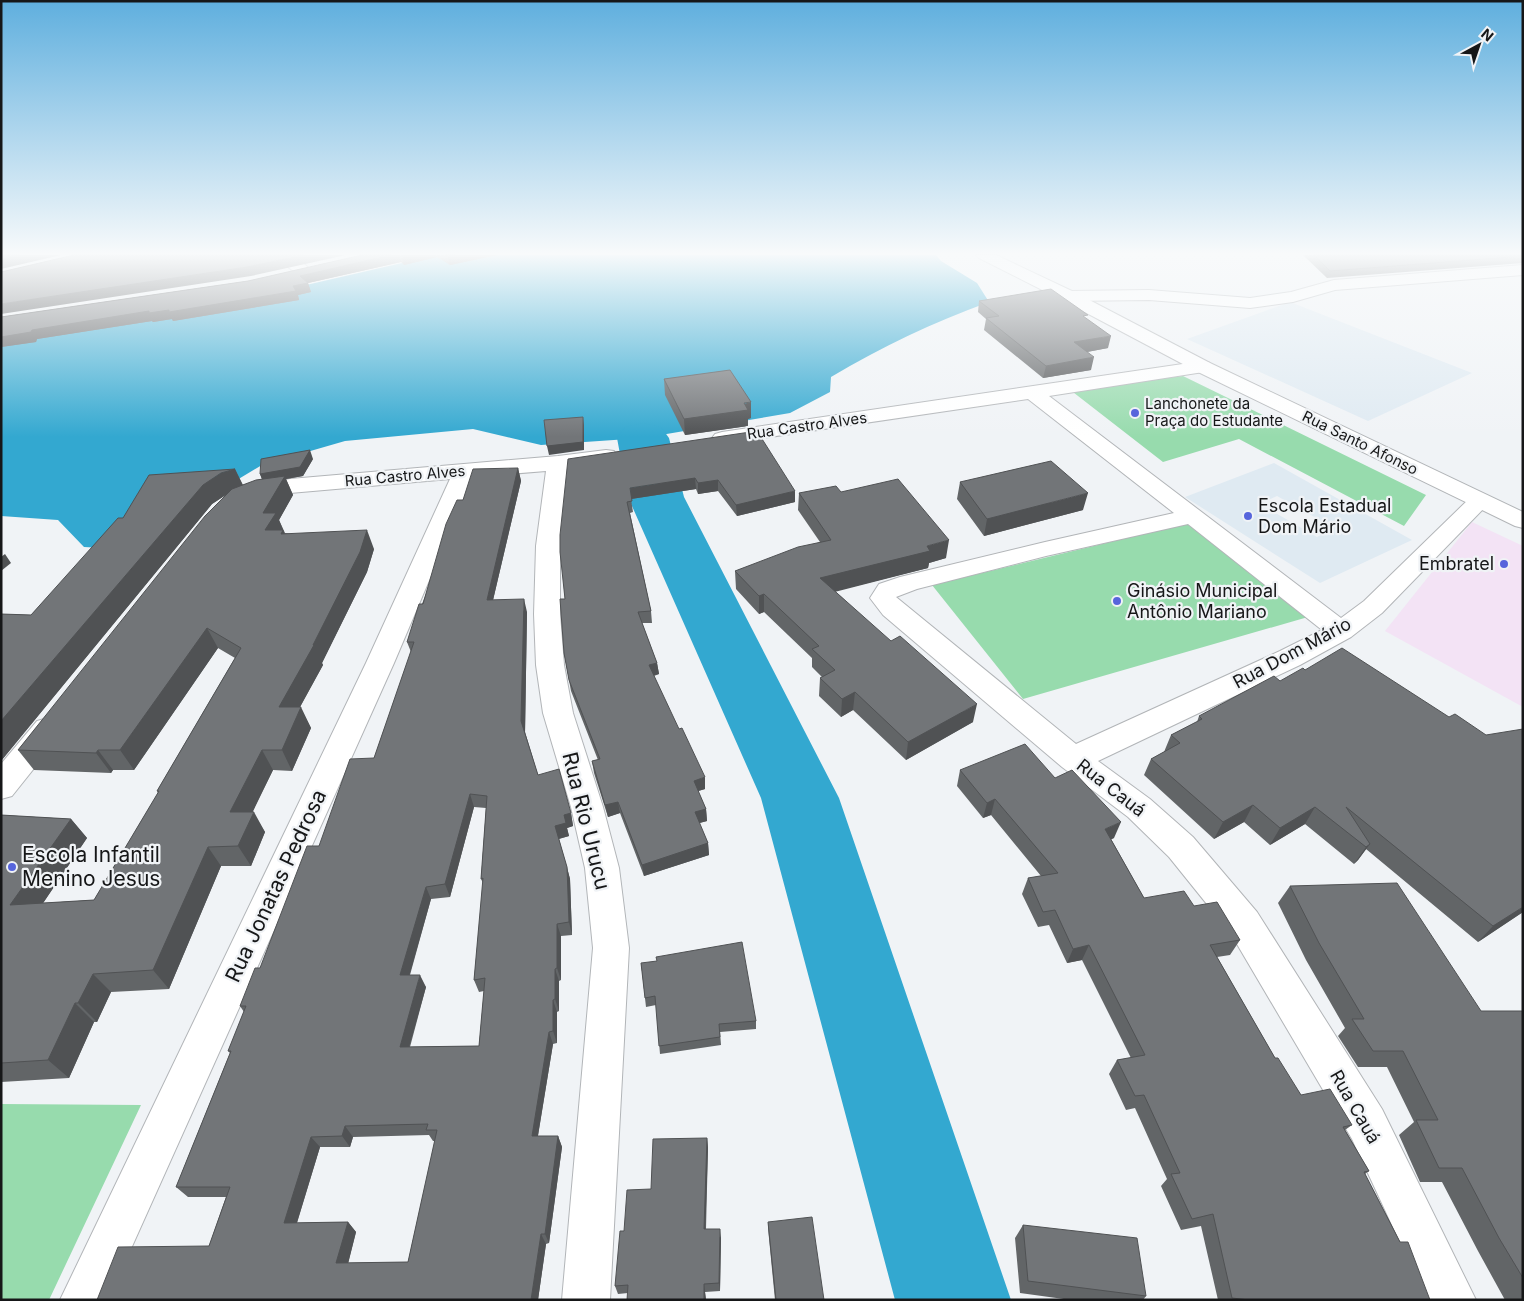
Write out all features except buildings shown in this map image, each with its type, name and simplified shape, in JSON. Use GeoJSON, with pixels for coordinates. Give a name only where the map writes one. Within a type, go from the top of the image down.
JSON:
{"type":"FeatureCollection","features":[{"type":"Feature","properties":{"kind":"street","name":"Rua Santo Afonso"},"geometry":{"type":"LineString","coordinates":[[1105,316],[1203,367],[1523,521]]}},
{"type":"Feature","properties":{"kind":"street","name":"Rua Castro Alves"},"geometry":{"type":"LineString","coordinates":[[708,441],[1203,367]]}},
{"type":"Feature","properties":{"kind":"street"},"geometry":{"type":"LineString","coordinates":[[1033,393],[1342,631]]}},
{"type":"Feature","properties":{"kind":"street","name":"Rua Castro Alves"},"geometry":{"type":"LineString","coordinates":[[230,504],[257,492],[290,486],[558,463],[625,453]]}},
{"type":"Feature","properties":{"kind":"street","name":"Rua Rio Urucu"},"geometry":{"type":"LineString","coordinates":[[558,463],[548,546],[547,614],[550,665],[558,713],[587,807],[602,868],[611,948],[586,1300]]}},
{"type":"Feature","properties":{"kind":"street","name":"Rua Jonatas Pedrosa"},"geometry":{"type":"LineString","coordinates":[[84,1300],[380,663],[465,470]]}},
{"type":"Feature","properties":{"kind":"street","name":"Rua Dom Mário"},"geometry":{"type":"LineString","coordinates":[[1073,759],[1290,658],[1342,631],[1373,607],[1480,501]]}},
{"type":"Feature","properties":{"kind":"street","name":"Rua Cauá"},"geometry":{"type":"LineString","coordinates":[[1193,516],[1045,549],[909,584],[888,590],[883,598],[892,609],[1073,759],[1139,808],[1181,847],[1244,923],[1367,1124],[1452,1300]]}},
{"type":"Feature","properties":{"kind":"street"},"geometry":{"type":"LineString","coordinates":[[1,787],[61,713]]}},
{"type":"Feature","properties":{"kind":"shaded area"},"geometry":{"type":"Polygon","coordinates":[[[1252,316],[1325,316],[1472,373],[1368,421],[1187,339],[1252,316]]]}},
{"type":"Feature","properties":{"kind":"shaded area","name":"Escola Estadual Dom Mário"},"geometry":{"type":"Polygon","coordinates":[[[1274,463],[1412,540],[1320,583],[1185,497],[1274,463]],[[1277,496],[1260,504],[1317,537],[1334,528],[1277,496]]]}},
{"type":"Feature","properties":{"kind":"shaded area"},"geometry":{"type":"Polygon","coordinates":[[[1472,522],[1523,546],[1523,707],[1385,631],[1472,522]]]}},
{"type":"Feature","properties":{"kind":"green space"},"geometry":{"type":"Polygon","coordinates":[[[1183,376],[1426,495],[1404,526],[1239,439],[1163,462],[1069,389],[1183,376]]]}},
{"type":"Feature","properties":{"kind":"green space","name":"Ginásio Municipal Antônio Mariano"},"geometry":{"type":"Polygon","coordinates":[[[1193,522],[1308,617],[1023,699],[932,585],[1193,522]]]}},
{"type":"Feature","properties":{"kind":"green space"},"geometry":{"type":"Polygon","coordinates":[[[1,1104],[141,1105],[49,1300],[1,1300],[1,1104]]]}},
{"type":"Feature","properties":{"kind":"water"},"geometry":{"type":"Polygon","coordinates":[[[109,316],[954,316],[908,336],[831,377],[830,392],[790,413],[643,438],[541,445],[473,429],[345,441],[262,465],[122,549],[84,547],[58,520],[1,516],[1,332],[109,316]]]}},
{"type":"Feature","properties":{"kind":"waterway"},"geometry":{"type":"LineString","coordinates":[[643,438],[656,497],[800,798],[953,1300]]}},
{"type":"Feature","properties":{"kind":"place","name":"Lanchonete da Praça do Estudante"},"geometry":{"type":"Point","coordinates":[1135,413]}},
{"type":"Feature","properties":{"kind":"place","name":"Escola Estadual Dom Mário"},"geometry":{"type":"Point","coordinates":[1248,516]}},
{"type":"Feature","properties":{"kind":"place","name":"Embratel"},"geometry":{"type":"Point","coordinates":[1504,564]}},
{"type":"Feature","properties":{"kind":"place","name":"Ginásio Municipal Antônio Mariano"},"geometry":{"type":"Point","coordinates":[1117,601]}},
{"type":"Feature","properties":{"kind":"place","name":"Escola Infantil Menino Jesus"},"geometry":{"type":"Point","coordinates":[12,867]}}]}
